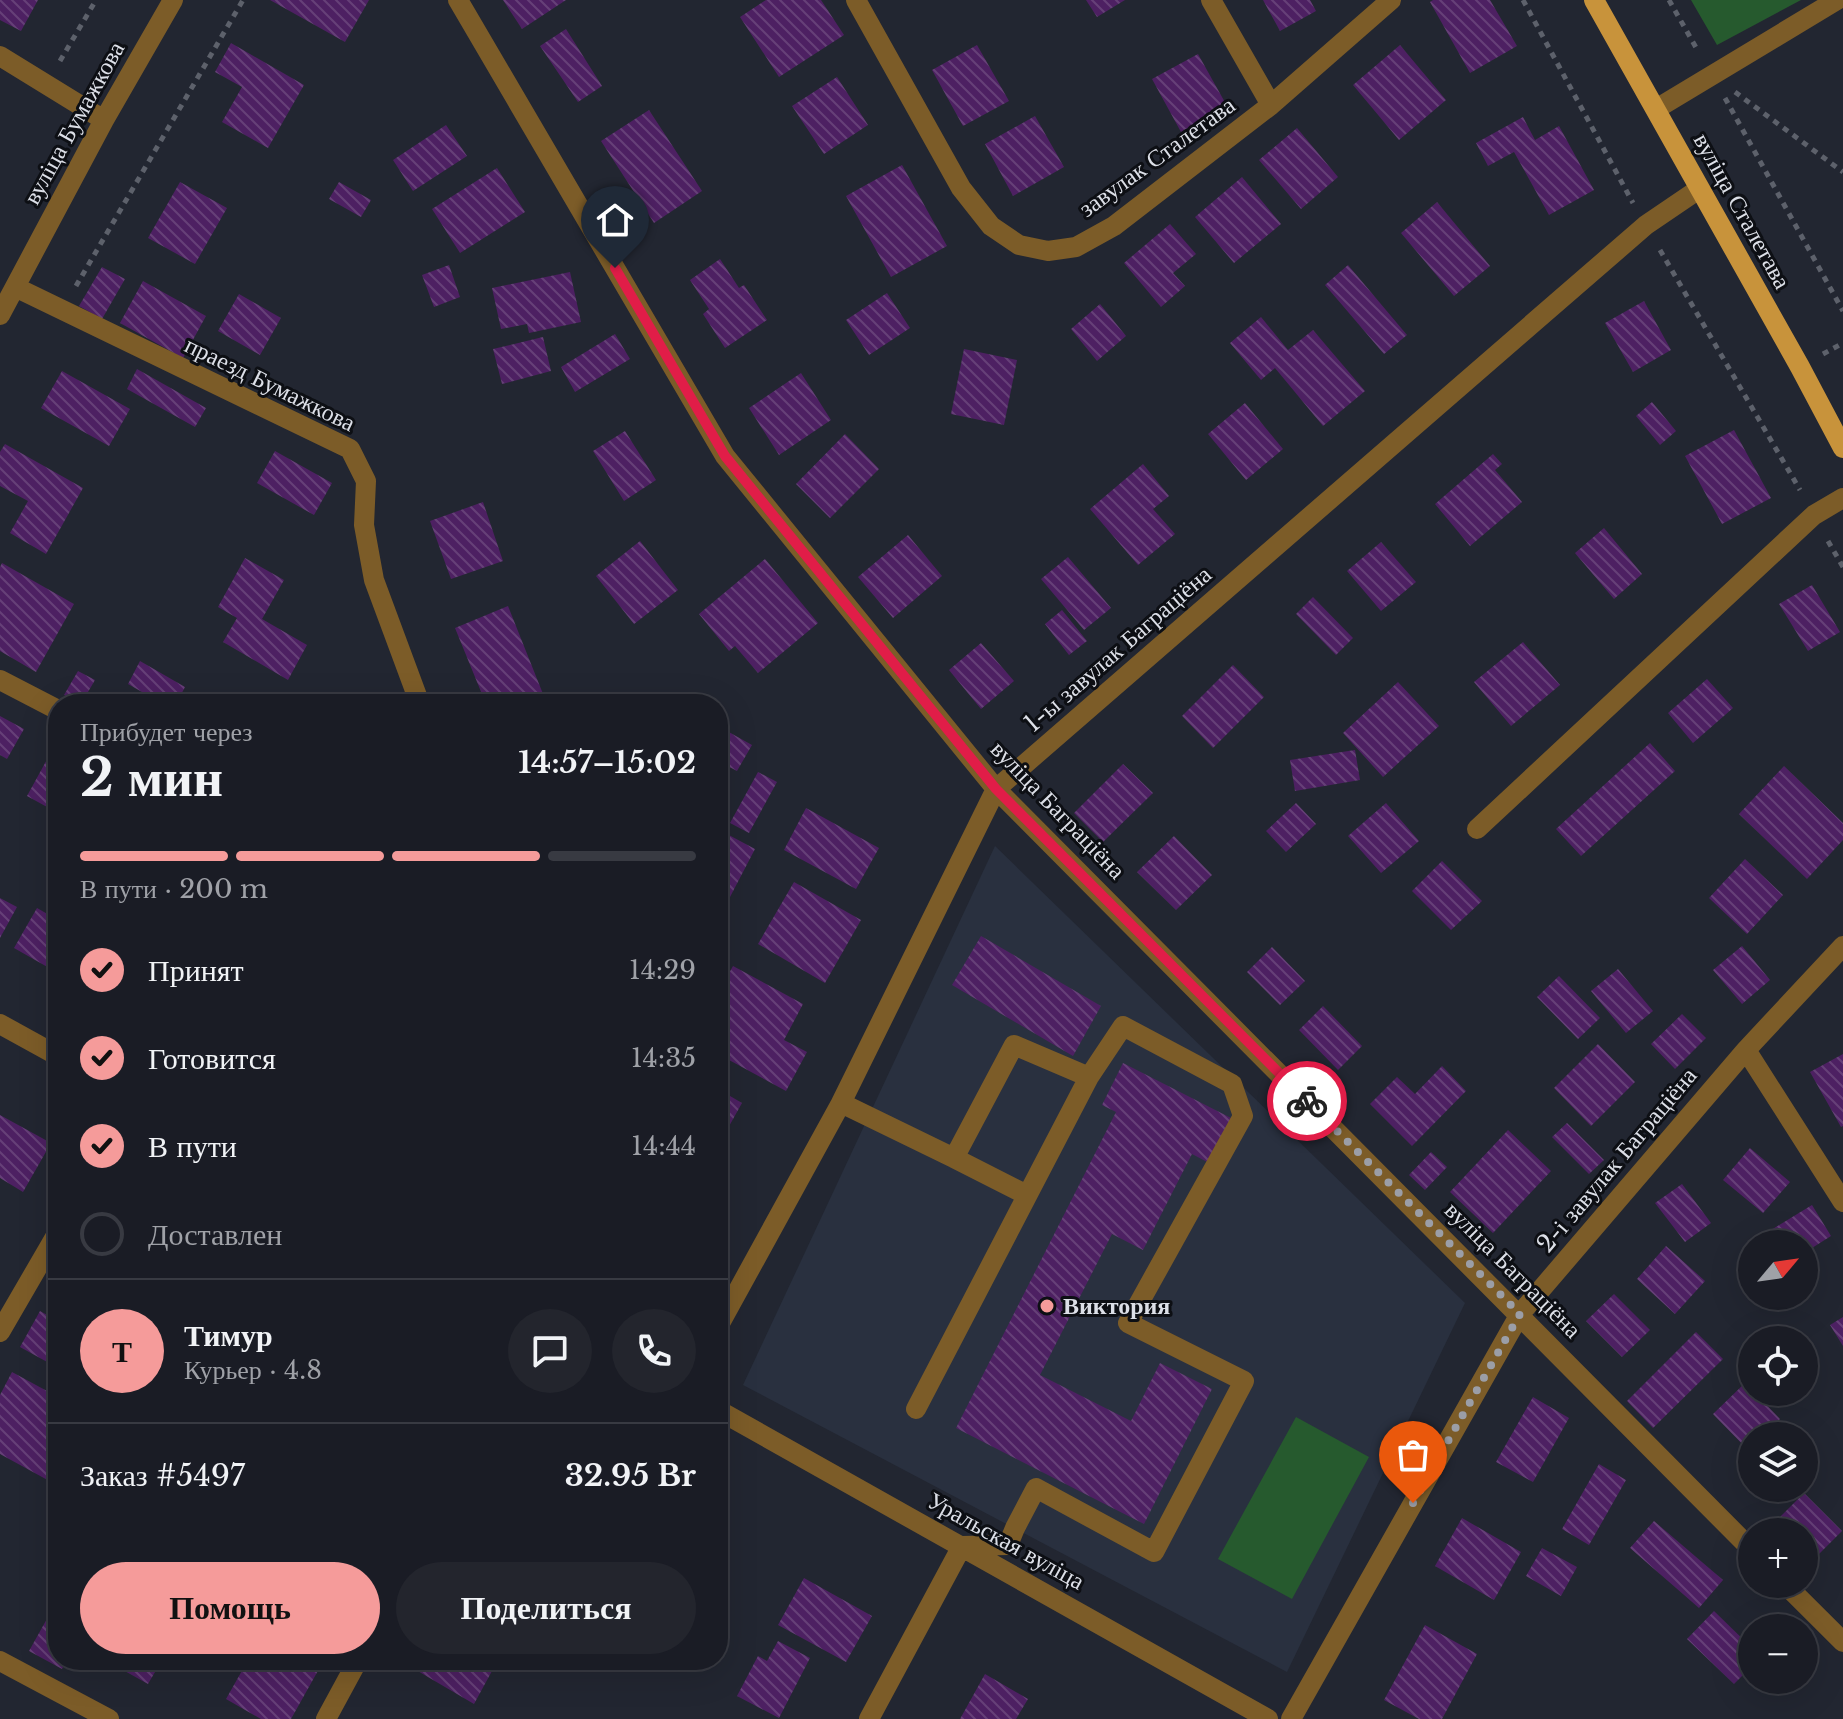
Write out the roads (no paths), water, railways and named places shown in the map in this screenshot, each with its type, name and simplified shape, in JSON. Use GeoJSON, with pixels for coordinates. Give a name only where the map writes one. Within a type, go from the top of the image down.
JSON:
{"type":"FeatureCollection","features":[{"type":"Feature","properties":{"kind":"main road","name":"вуліца Сталетава"},"geometry":{"type":"LineString","coordinates":[[1594,0],[1843,448]]}},
{"type":"Feature","properties":{"kind":"street","name":"вуліца Бумажкова"},"geometry":{"type":"LineString","coordinates":[[0,315],[104,120],[173,0]]}},
{"type":"Feature","properties":{"kind":"street","name":"вуліца Баграціёна"},"geometry":{"type":"LineString","coordinates":[[458,0],[725,456],[996,789],[1738,1536]]}},
{"type":"Feature","properties":{"kind":"street","name":"завулак Сталетава"},"geometry":{"type":"LineString","coordinates":[[856,0],[961,188],[991,226],[1019,245],[1048,251],[1076,247],[1114,226],[1271,105],[1391,0]]}},
{"type":"Feature","properties":{"kind":"street"},"geometry":{"type":"LineString","coordinates":[[1211,0],[1271,105]]}},
{"type":"Feature","properties":{"kind":"street"},"geometry":{"type":"LineString","coordinates":[[1656,109],[1837,0]]}},
{"type":"Feature","properties":{"kind":"street"},"geometry":{"type":"LineString","coordinates":[[0,56],[104,120]]}},
{"type":"Feature","properties":{"kind":"street","name":"1-ы завулак Баграціёна"},"geometry":{"type":"LineString","coordinates":[[728,1309],[841,1103],[996,789],[1646,225],[1699,189]]}},
{"type":"Feature","properties":{"kind":"street","name":"праезд Бумажкова"},"geometry":{"type":"LineString","coordinates":[[15,287],[350,449],[366,481],[364,525],[374,580],[416,694]]}},
{"type":"Feature","properties":{"kind":"street"},"geometry":{"type":"LineString","coordinates":[[1477,829],[1814,515],[1843,498]]}},
{"type":"Feature","properties":{"kind":"street"},"geometry":{"type":"LineString","coordinates":[[0,680],[48,705]]}},
{"type":"Feature","properties":{"kind":"street","name":"2-і завулак Баграціёна"},"geometry":{"type":"LineString","coordinates":[[1291,1719],[1520,1314],[1746,1050],[1843,946]]}},
{"type":"Feature","properties":{"kind":"street"},"geometry":{"type":"LineString","coordinates":[[0,1024],[48,1050]]}},
{"type":"Feature","properties":{"kind":"street"},"geometry":{"type":"LineString","coordinates":[[869,1719],[962,1546],[1008,1545],[1036,1488],[1154,1552],[1244,1381],[1128,1323],[1243,1116],[1232,1084],[1123,1026],[1089,1077],[916,1409]]}},
{"type":"Feature","properties":{"kind":"street"},"geometry":{"type":"LineString","coordinates":[[954,1158],[1014,1045],[1089,1077]]}},
{"type":"Feature","properties":{"kind":"street"},"geometry":{"type":"LineString","coordinates":[[1746,1050],[1843,1202]]}},
{"type":"Feature","properties":{"kind":"street"},"geometry":{"type":"LineString","coordinates":[[841,1103],[1027,1195]]}},
{"type":"Feature","properties":{"kind":"street"},"geometry":{"type":"LineString","coordinates":[[0,1332],[48,1249]]}},
{"type":"Feature","properties":{"kind":"street","name":"Уральская вуліца"},"geometry":{"type":"LineString","coordinates":[[728,1416],[1268,1719]]}},
{"type":"Feature","properties":{"kind":"street"},"geometry":{"type":"LineString","coordinates":[[1799,1598],[1843,1642]]}},
{"type":"Feature","properties":{"kind":"street"},"geometry":{"type":"LineString","coordinates":[[0,1661],[109,1719]]}},
{"type":"Feature","properties":{"kind":"street"},"geometry":{"type":"LineString","coordinates":[[326,1719],[353,1670]]}},
{"type":"Feature","properties":{"kind":"place","name":"Виктория"},"geometry":{"type":"Point","coordinates":[1047,1306]}}]}
